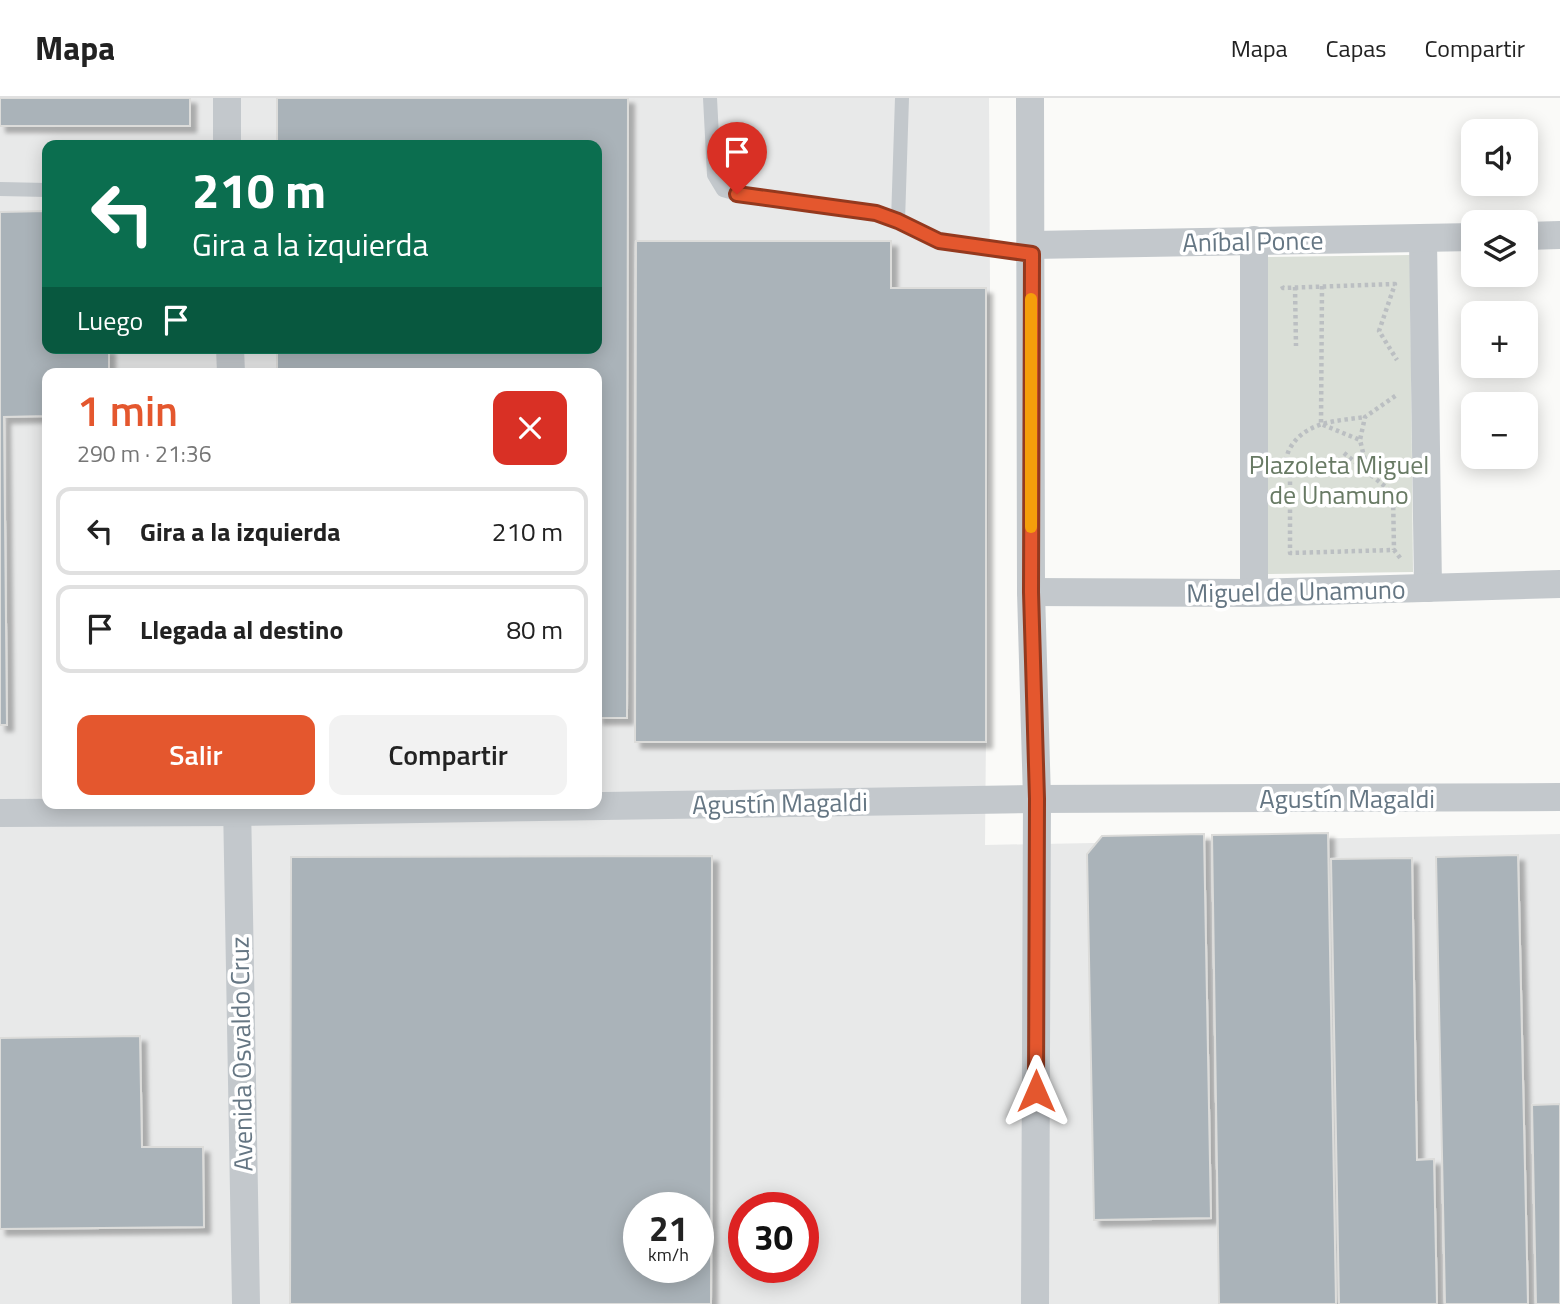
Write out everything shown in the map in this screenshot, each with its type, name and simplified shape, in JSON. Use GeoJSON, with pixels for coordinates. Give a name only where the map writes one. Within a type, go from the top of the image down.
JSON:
{"type":"FeatureCollection","features":[{"type":"Feature","properties":{"kind":"street"},"geometry":{"type":"LineString","coordinates":[[227,98],[227,140]]}},
{"type":"Feature","properties":{"kind":"street"},"geometry":{"type":"LineString","coordinates":[[1031,98],[1031,592],[1037,799],[1035,1304]]}},
{"type":"Feature","properties":{"kind":"street"},"geometry":{"type":"LineString","coordinates":[[1538,236],[1560,235]]}},
{"type":"Feature","properties":{"kind":"street","name":"Aníbal Ponce"},"geometry":{"type":"LineString","coordinates":[[1032,249],[1254,240],[1461,238]]}},
{"type":"Feature","properties":{"kind":"street"},"geometry":{"type":"LineString","coordinates":[[1423,239],[1418,382],[1428,588]]}},
{"type":"Feature","properties":{"kind":"street"},"geometry":{"type":"LineString","coordinates":[[1254,240],[1254,593]]}},
{"type":"Feature","properties":{"kind":"street","name":"Miguel de Unamuno"},"geometry":{"type":"LineString","coordinates":[[1031,592],[1254,593],[1560,584]]}},
{"type":"Feature","properties":{"kind":"street","name":"Agustín Magaldi"},"geometry":{"type":"LineString","coordinates":[[602,803],[1560,797]]}},
{"type":"Feature","properties":{"kind":"street","name":"Agustín Magaldi"},"geometry":{"type":"LineString","coordinates":[[0,813],[158,809]]}},
{"type":"Feature","properties":{"kind":"street","name":"Avenida Osvaldo Cruz"},"geometry":{"type":"LineString","coordinates":[[237,809],[246,1304]]}},
{"type":"Feature","properties":{"kind":"lane"},"geometry":{"type":"LineString","coordinates":[[710,98],[714,175],[723,190],[876,213],[939,241],[1032,249]]}},
{"type":"Feature","properties":{"kind":"lane"},"geometry":{"type":"LineString","coordinates":[[898,221],[902,98]]}},
{"type":"Feature","properties":{"kind":"lane"},"geometry":{"type":"LineString","coordinates":[[0,189],[42,190]]}},
{"type":"Feature","properties":{"kind":"path"},"geometry":{"type":"LineString","coordinates":[[1276,277],[1283,288],[1395,284],[1379,331],[1418,382],[1365,417],[1306,429],[1295,440],[1287,454],[1286,466],[1290,474],[1290,553],[1394,550]]}},
{"type":"Feature","properties":{"kind":"path"},"geometry":{"type":"LineString","coordinates":[[1321,424],[1322,286]]}},
{"type":"Feature","properties":{"kind":"path"},"geometry":{"type":"LineString","coordinates":[[1295,287],[1296,346]]}},
{"type":"Feature","properties":{"kind":"path"},"geometry":{"type":"LineString","coordinates":[[1365,417],[1360,440],[1368,473]]}},
{"type":"Feature","properties":{"kind":"path"},"geometry":{"type":"LineString","coordinates":[[1321,424],[1360,440]]}},
{"type":"Feature","properties":{"kind":"path"},"geometry":{"type":"LineString","coordinates":[[1344,453],[1393,493],[1394,550],[1428,588]]}},
{"type":"Feature","properties":{"kind":"path"},"geometry":{"type":"LineString","coordinates":[[1290,474],[1295,470]]}},
{"type":"Feature","properties":{"kind":"shaded area"},"geometry":{"type":"Polygon","coordinates":[[[0,98],[989,98],[985,845],[1560,834],[1560,1304],[0,1304],[0,98]]]}},
{"type":"Feature","properties":{"kind":"green space","name":"Plazoleta Miguel de Unamuno"},"geometry":{"type":"Polygon","coordinates":[[[1410,255],[1413,572],[1266,574],[1263,257],[1410,255]]]}},
{"type":"Feature","properties":{"kind":"building"},"geometry":{"type":"Polygon","coordinates":[[[0,98],[190,98],[190,126],[0,126],[0,98]]]}},
{"type":"Feature","properties":{"kind":"building"},"geometry":{"type":"Polygon","coordinates":[[[277,98],[628,98],[627,718],[602,718],[602,368],[277,368],[277,354],[602,354],[602,140],[277,140],[277,98]]]}},
{"type":"Feature","properties":{"kind":"building"},"geometry":{"type":"Polygon","coordinates":[[[42,211],[42,354],[109,354],[109,368],[42,368],[42,416],[4,417],[7,725],[0,725],[0,212],[42,211]]]}},
{"type":"Feature","properties":{"kind":"building"},"geometry":{"type":"Polygon","coordinates":[[[636,241],[891,241],[891,288],[986,288],[986,742],[635,742],[636,241]]]}},
{"type":"Feature","properties":{"kind":"building"},"geometry":{"type":"Polygon","coordinates":[[[1328,833],[1336,1304],[1219,1304],[1212,835],[1328,833]]]}},
{"type":"Feature","properties":{"kind":"building"},"geometry":{"type":"Polygon","coordinates":[[[1204,834],[1211,1218],[1094,1220],[1087,854],[1102,836],[1204,834]]]}},
{"type":"Feature","properties":{"kind":"building"},"geometry":{"type":"Polygon","coordinates":[[[1518,855],[1528,1304],[1445,1304],[1436,857],[1518,855]]]}},
{"type":"Feature","properties":{"kind":"building"},"geometry":{"type":"Polygon","coordinates":[[[712,856],[711,1192],[623,1192],[623,1283],[711,1283],[711,1304],[290,1304],[291,857],[712,856]]]}},
{"type":"Feature","properties":{"kind":"building"},"geometry":{"type":"Polygon","coordinates":[[[1412,858],[1417,1160],[1434,1159],[1437,1304],[1339,1304],[1331,859],[1412,858]]]}},
{"type":"Feature","properties":{"kind":"building"},"geometry":{"type":"Polygon","coordinates":[[[140,1036],[142,1147],[203,1147],[204,1227],[0,1229],[0,1038],[140,1036]]]}},
{"type":"Feature","properties":{"kind":"building"},"geometry":{"type":"Polygon","coordinates":[[[1560,1104],[1560,1304],[1536,1304],[1532,1105],[1560,1104]]]}},
{"type":"Feature","properties":{"kind":"slow traffic"},"geometry":{"type":"LineString","coordinates":[[1031,299],[1031,527]]}},
{"type":"Feature","properties":{"kind":"route"},"geometry":{"type":"LineString","coordinates":[[737,194],[876,213],[939,241],[1032,254],[1031,592],[1037,799],[1036,1091]]}}]}
